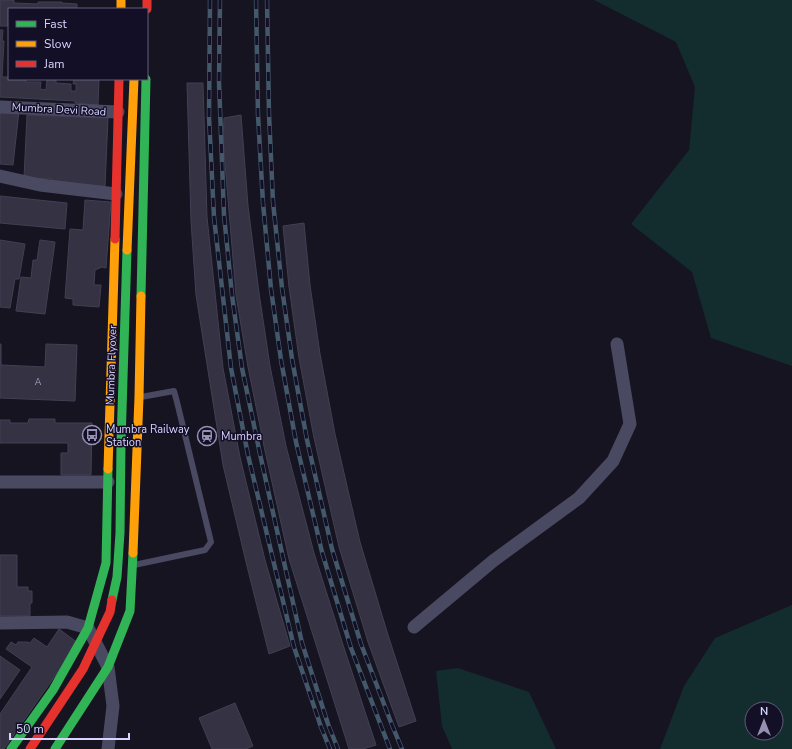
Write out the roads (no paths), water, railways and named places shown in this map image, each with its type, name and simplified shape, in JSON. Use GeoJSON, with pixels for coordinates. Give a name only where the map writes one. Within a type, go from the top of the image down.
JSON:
{"type":"FeatureCollection","features":[{"type":"Feature","properties":{"kind":"main road"},"geometry":{"type":"LineString","coordinates":[[11,749],[53,690],[88,628],[106,562],[119,80]]}},
{"type":"Feature","properties":{"kind":"main road","name":"Mumbra Flyover"},"geometry":{"type":"LineString","coordinates":[[30,749],[83,669],[110,612],[117,577],[120,533],[121,443],[134,80]]}},
{"type":"Feature","properties":{"kind":"main road"},"geometry":{"type":"LineString","coordinates":[[55,749],[108,667],[130,611],[139,397],[146,80]]}},
{"type":"Feature","properties":{"kind":"street","name":"Mumbra Devi Road"},"geometry":{"type":"LineString","coordinates":[[0,106],[118,112]]}},
{"type":"Feature","properties":{"kind":"street"},"geometry":{"type":"LineString","coordinates":[[0,176],[40,185],[116,194]]}},
{"type":"Feature","properties":{"kind":"street"},"geometry":{"type":"LineString","coordinates":[[414,627],[493,561],[579,498],[613,461],[630,424],[617,344]]}},
{"type":"Feature","properties":{"kind":"street"},"geometry":{"type":"LineString","coordinates":[[0,482],[108,482]]}},
{"type":"Feature","properties":{"kind":"street"},"geometry":{"type":"LineString","coordinates":[[0,623],[67,622],[88,628],[108,667],[114,706],[108,749]]}},
{"type":"Feature","properties":{"kind":"lane"},"geometry":{"type":"LineString","coordinates":[[106,562],[133,566],[205,550],[211,542],[178,402],[174,391],[110,400]]}},
{"type":"Feature","properties":{"kind":"railway"},"geometry":{"type":"LineString","coordinates":[[210,0],[209,117],[214,217],[231,368],[248,455],[294,647],[330,749]]}},
{"type":"Feature","properties":{"kind":"railway"},"geometry":{"type":"LineString","coordinates":[[220,0],[219,82],[224,215],[232,295],[242,368],[302,643],[328,724],[338,749]]}},
{"type":"Feature","properties":{"kind":"railway"},"geometry":{"type":"LineString","coordinates":[[256,0],[258,115],[263,203],[271,289],[281,360],[296,442],[322,552],[351,648],[390,749]]}},
{"type":"Feature","properties":{"kind":"railway"},"geometry":{"type":"LineString","coordinates":[[267,0],[269,114],[273,202],[282,288],[292,359],[307,440],[332,549],[361,644],[402,749]]}},
{"type":"Feature","properties":{"kind":"place","name":"Mumbra Railway Station"},"geometry":{"type":"Point","coordinates":[92,435]}},
{"type":"Feature","properties":{"kind":"place","name":"Mumbra"},"geometry":{"type":"Point","coordinates":[207,436]}}]}
